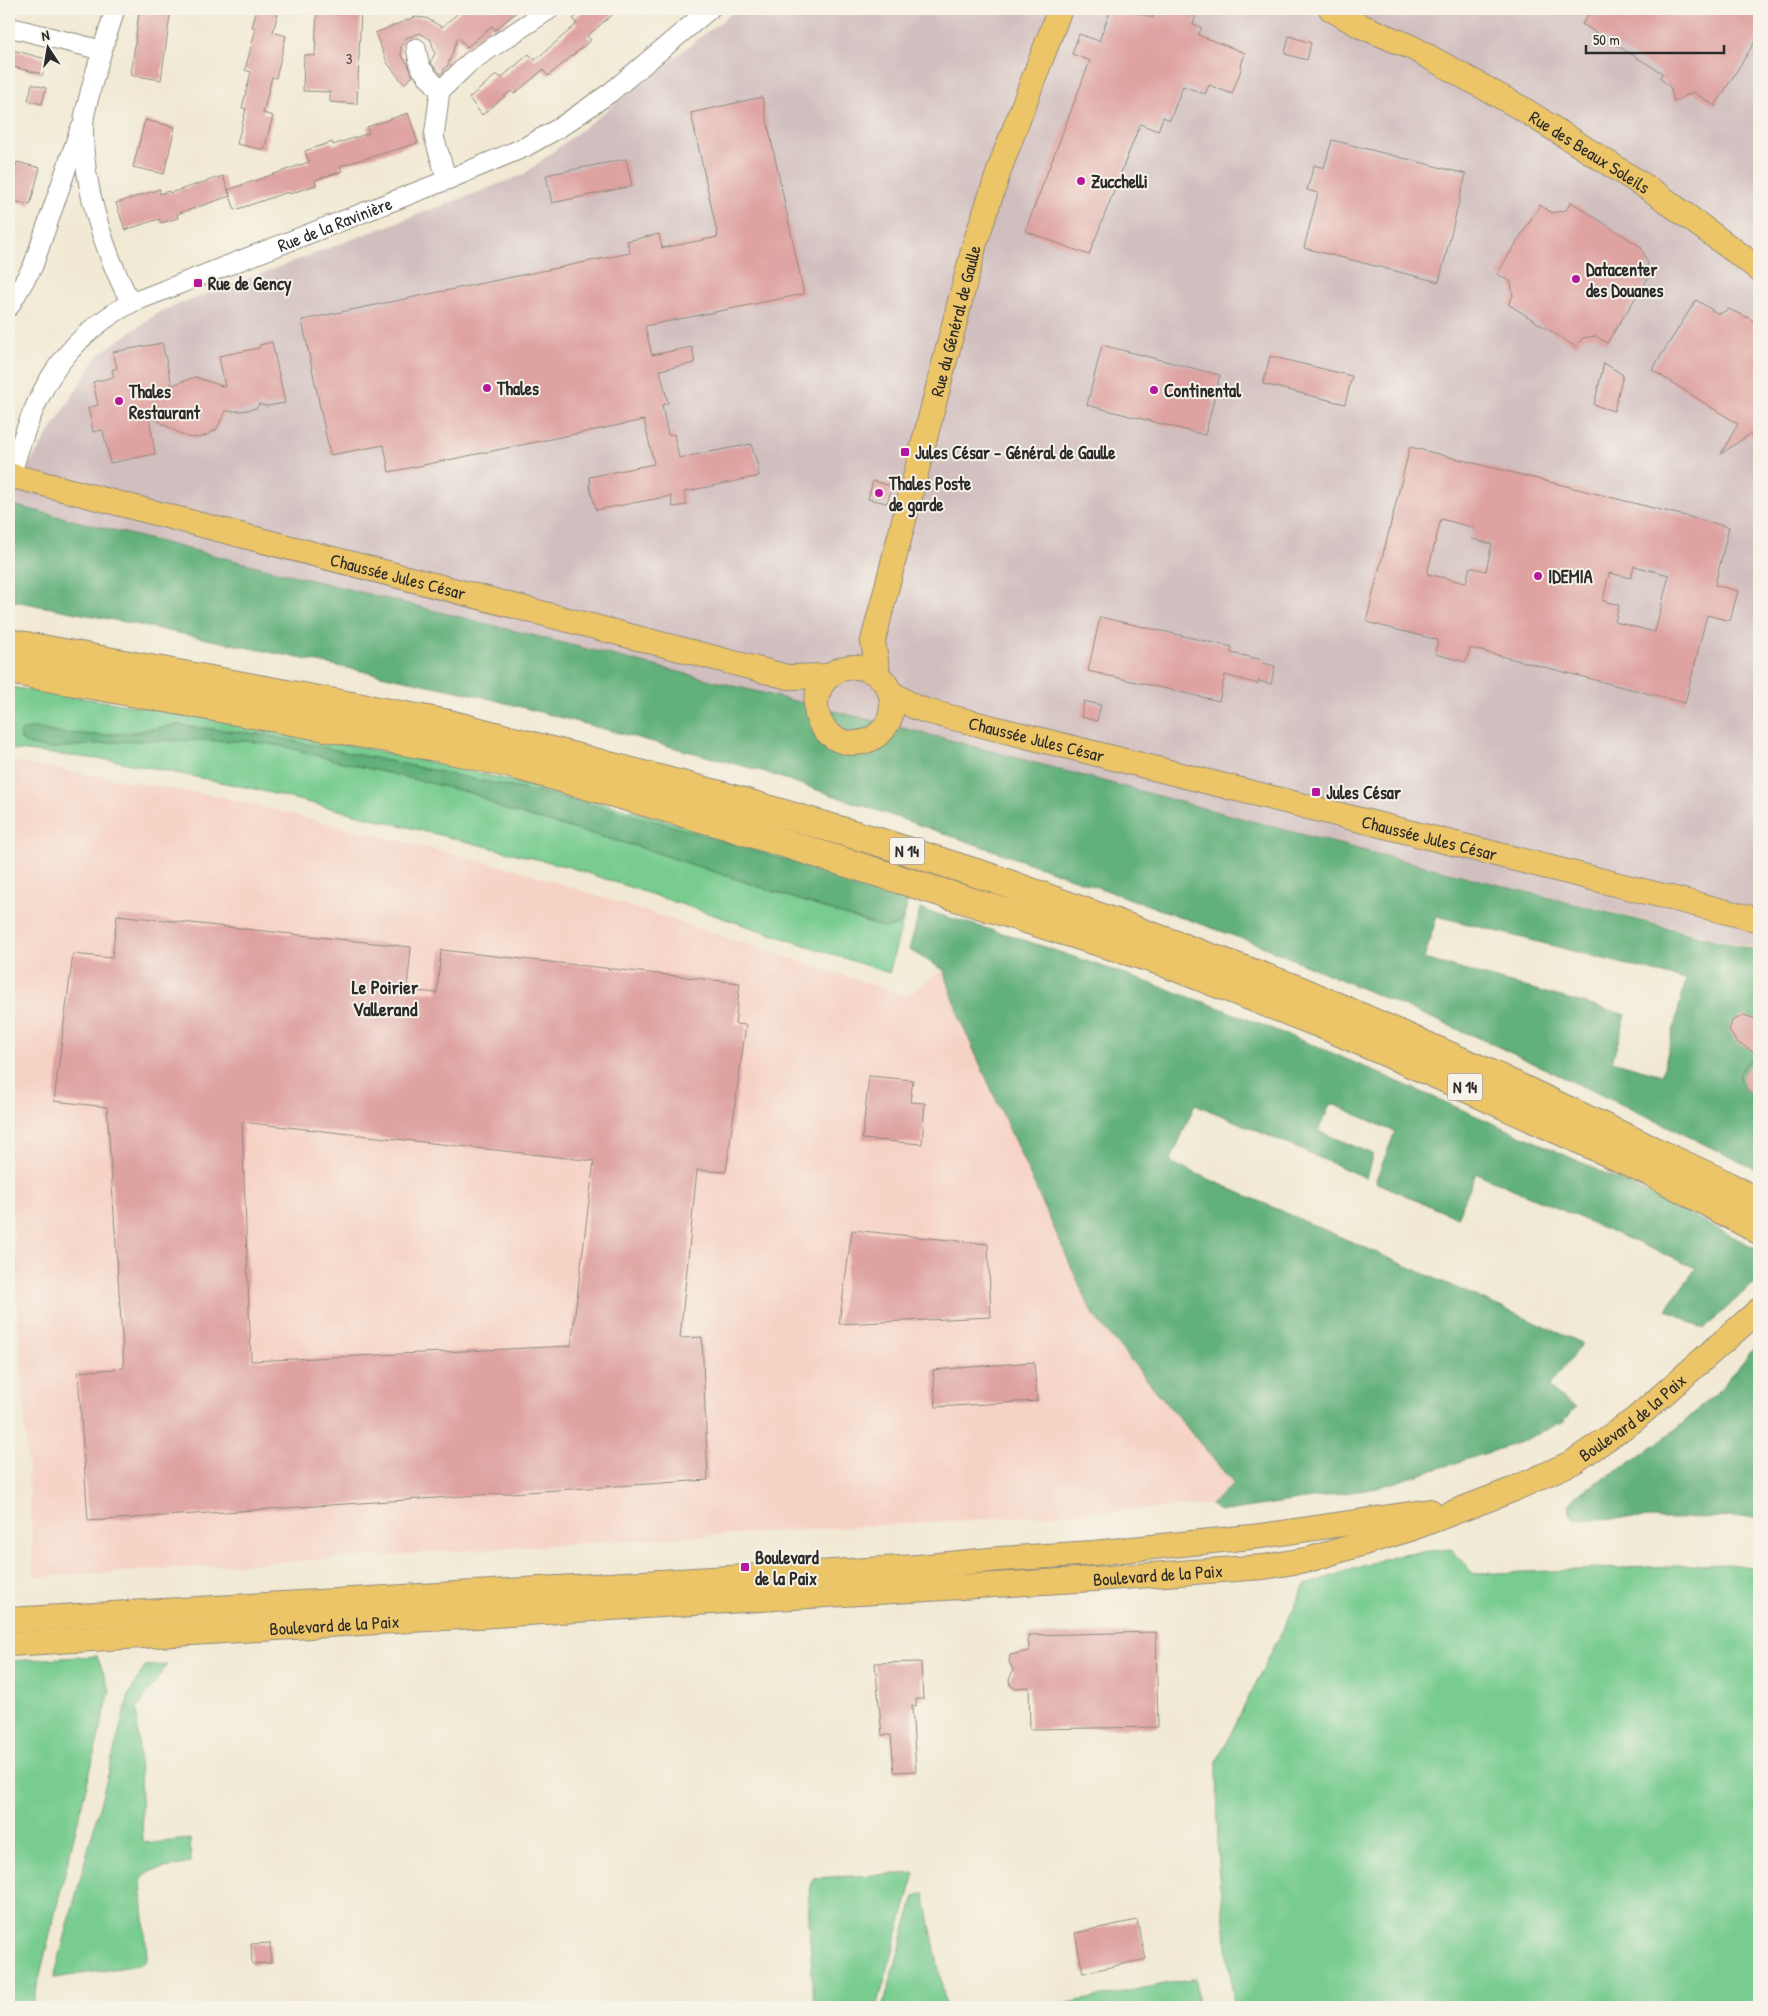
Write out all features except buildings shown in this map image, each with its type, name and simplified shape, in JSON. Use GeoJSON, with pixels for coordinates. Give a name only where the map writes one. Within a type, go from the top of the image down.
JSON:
{"type":"FeatureCollection","features":[{"type":"Feature","properties":{"kind":"highway","name":"N 14"},"geometry":{"type":"LineString","coordinates":[[9,643],[449,724],[716,794],[880,842],[995,879],[1299,990],[1488,1072],[1759,1202]]}},
{"type":"Feature","properties":{"kind":"highway","name":"N 14"},"geometry":{"type":"LineString","coordinates":[[9,670],[442,748],[512,764],[723,824],[1163,962],[1326,1026],[1448,1080],[1651,1172],[1759,1230]]}},
{"type":"Feature","properties":{"kind":"main road","name":"Rue du Général de Gaulle"},"geometry":{"type":"LineString","coordinates":[[884,683],[873,641],[975,244],[1002,162],[1060,9]]}},
{"type":"Feature","properties":{"kind":"main road","name":"Rue des Beaux Soleils"},"geometry":{"type":"LineString","coordinates":[[1331,9],[1361,26],[1413,48],[1493,92],[1628,175],[1680,210],[1759,269]]}},
{"type":"Feature","properties":{"kind":"main road","name":"Rue des Beaux Soleils"},"geometry":{"type":"LineString","coordinates":[[1363,9],[1413,48]]}},
{"type":"Feature","properties":{"kind":"main road","name":"Chaussée Jules César"},"geometry":{"type":"LineString","coordinates":[[10,475],[788,677],[798,684],[816,706]]}},
{"type":"Feature","properties":{"kind":"main road","name":"Rue du Général de Gaulle"},"geometry":{"type":"LineString","coordinates":[[839,671],[873,641]]}},
{"type":"Feature","properties":{"kind":"main road"},"geometry":{"type":"LineString","coordinates":[[864,668],[884,683],[892,712],[889,721],[878,734],[868,740],[856,743],[844,742],[832,736],[822,726],[816,706],[819,689],[839,671],[864,668]]}},
{"type":"Feature","properties":{"kind":"main road","name":"Chaussée Jules César"},"geometry":{"type":"LineString","coordinates":[[788,677],[839,671]]}},
{"type":"Feature","properties":{"kind":"main road","name":"Chaussée Jules César"},"geometry":{"type":"LineString","coordinates":[[884,683],[913,706],[926,711],[1759,920]]}},
{"type":"Feature","properties":{"kind":"main road","name":"Chaussée Jules César"},"geometry":{"type":"LineString","coordinates":[[889,721],[926,711]]}},
{"type":"Feature","properties":{"kind":"main road","name":"Boulevard de la Paix"},"geometry":{"type":"LineString","coordinates":[[9,1644],[1094,1579],[1264,1567],[1311,1560],[1439,1519],[1554,1471],[1600,1445],[1634,1420],[1759,1310]]}},
{"type":"Feature","properties":{"kind":"main road","name":"Boulevard de la Paix"},"geometry":{"type":"LineString","coordinates":[[9,1620],[918,1567],[1093,1553],[1297,1531],[1436,1510],[1488,1498]]}},
{"type":"Feature","properties":{"kind":"street"},"geometry":{"type":"LineString","coordinates":[[9,307],[33,266],[84,118],[101,50],[115,9]]}},
{"type":"Feature","properties":{"kind":"street"},"geometry":{"type":"LineString","coordinates":[[447,180],[434,137],[440,92],[470,62],[550,9]]}},
{"type":"Feature","properties":{"kind":"street","name":"Rue de la Ravinière"},"geometry":{"type":"LineString","coordinates":[[10,475],[26,424],[36,400],[63,357],[95,325],[111,313],[131,303],[447,180],[525,147],[585,111],[616,89],[710,9]]}},
{"type":"Feature","properties":{"kind":"street"},"geometry":{"type":"LineString","coordinates":[[9,27],[101,50]]}},
{"type":"Feature","properties":{"kind":"street"},"geometry":{"type":"LineString","coordinates":[[416,48],[420,67],[440,92]]}},
{"type":"Feature","properties":{"kind":"street"},"geometry":{"type":"LineString","coordinates":[[84,118],[88,173],[104,245],[131,303]]}},
{"type":"Feature","properties":{"kind":"street"},"geometry":{"type":"LineString","coordinates":[[60,188],[92,194]]}},
{"type":"Feature","properties":{"kind":"shaded area"},"geometry":{"type":"Polygon","coordinates":[[[737,9],[1759,9],[1759,949],[1315,838],[946,739],[9,504],[9,497],[98,355],[159,312],[523,175],[737,9]]]}},
{"type":"Feature","properties":{"kind":"shaded area"},"geometry":{"type":"Polygon","coordinates":[[[9,761],[221,797],[518,870],[907,996],[944,969],[961,1022],[1093,1315],[1233,1483],[1211,1505],[34,1577],[9,1150],[9,761]]]}},
{"type":"Feature","properties":{"kind":"green space"},"geometry":{"type":"Polygon","coordinates":[[[9,504],[946,739],[1315,838],[1759,951],[1759,1171],[1490,1043],[1257,944],[762,771],[472,694],[135,624],[9,600],[9,504]],[[1437,916],[1424,959],[1626,1015],[1612,1061],[1662,1075],[1686,980],[1437,916]]]}},
{"type":"Feature","properties":{"kind":"green space"},"geometry":{"type":"Polygon","coordinates":[[[9,687],[249,723],[476,772],[629,810],[909,890],[907,905],[905,899],[568,799],[265,735],[177,725],[101,735],[57,733],[36,728],[48,749],[116,742],[160,740],[247,741],[283,746],[475,794],[505,810],[639,847],[884,928],[897,926],[904,917],[889,973],[569,867],[250,788],[117,761],[9,749],[9,687]]]}},
{"type":"Feature","properties":{"kind":"green space"},"geometry":{"type":"Polygon","coordinates":[[[177,725],[265,735],[568,799],[665,824],[893,892],[903,900],[906,911],[897,926],[884,928],[639,847],[505,810],[475,794],[283,746],[247,741],[160,740],[116,742],[48,749],[23,742],[19,735],[22,730],[36,728],[57,733],[101,735],[177,725]]]}},
{"type":"Feature","properties":{"kind":"green space"},"geometry":{"type":"Polygon","coordinates":[[[920,909],[1009,935],[1212,1005],[1323,1049],[1550,1148],[1652,1195],[1759,1250],[1759,1278],[1704,1329],[1666,1309],[1696,1268],[1476,1173],[1457,1218],[1375,1182],[1395,1132],[1331,1103],[1318,1131],[1373,1154],[1366,1178],[1195,1104],[1170,1162],[1582,1343],[1549,1387],[1558,1396],[1576,1407],[1564,1421],[1521,1442],[1377,1488],[1220,1512],[1211,1505],[1233,1483],[1093,1315],[961,1022],[944,970],[909,950],[920,909]]]}},
{"type":"Feature","properties":{"kind":"green space"},"geometry":{"type":"Polygon","coordinates":[[[1759,1342],[1759,1517],[1575,1519],[1570,1513],[1569,1505],[1577,1495],[1637,1458],[1681,1425],[1721,1388],[1759,1342]]]}},
{"type":"Feature","properties":{"kind":"green space"},"geometry":{"type":"Polygon","coordinates":[[[1451,1549],[1474,1574],[1727,1564],[1759,1568],[1759,2007],[1234,2007],[1218,1868],[1217,1761],[1305,1585],[1399,1554],[1451,1549]]]}},
{"type":"Feature","properties":{"kind":"green space"},"geometry":{"type":"Polygon","coordinates":[[[97,1656],[110,1690],[32,2007],[9,2007],[9,1661],[97,1656]]]}},
{"type":"Feature","properties":{"kind":"green space"},"geometry":{"type":"Polygon","coordinates":[[[167,1665],[137,1709],[143,1842],[152,1843],[190,1839],[191,1863],[149,1871],[144,1875],[141,1882],[146,1961],[139,1965],[54,1978],[129,1695],[145,1666],[167,1665]]]}},
{"type":"Feature","properties":{"kind":"green space"},"geometry":{"type":"Polygon","coordinates":[[[915,1873],[877,2007],[814,2007],[808,1902],[813,1878],[915,1873]]]}},
{"type":"Feature","properties":{"kind":"green space"},"geometry":{"type":"Polygon","coordinates":[[[924,1893],[946,2007],[883,2007],[915,1896],[924,1893]]]}},
{"type":"Feature","properties":{"kind":"green space"},"geometry":{"type":"Polygon","coordinates":[[[1195,1978],[1198,2007],[1047,2007],[1195,1978]]]}},
{"type":"Feature","properties":{"kind":"place","name":"Zucchelli"},"geometry":{"type":"Point","coordinates":[1081,181]}},
{"type":"Feature","properties":{"kind":"place","name":"Datacenter des Douanes"},"geometry":{"type":"Point","coordinates":[1576,279]}},
{"type":"Feature","properties":{"kind":"place","name":"Rue de Gency"},"geometry":{"type":"Point","coordinates":[198,283]}},
{"type":"Feature","properties":{"kind":"place","name":"Thales"},"geometry":{"type":"Point","coordinates":[487,388]}},
{"type":"Feature","properties":{"kind":"place","name":"Continental"},"geometry":{"type":"Point","coordinates":[1154,390]}},
{"type":"Feature","properties":{"kind":"place","name":"Thales Restaurant"},"geometry":{"type":"Point","coordinates":[119,401]}},
{"type":"Feature","properties":{"kind":"place","name":"Jules César - Général de Gaulle"},"geometry":{"type":"Point","coordinates":[905,452]}},
{"type":"Feature","properties":{"kind":"place","name":"Thales Poste de garde"},"geometry":{"type":"Point","coordinates":[879,493]}},
{"type":"Feature","properties":{"kind":"place","name":"IDEMIA"},"geometry":{"type":"Point","coordinates":[1538,576]}},
{"type":"Feature","properties":{"kind":"place","name":"Jules César"},"geometry":{"type":"Point","coordinates":[1316,792]}},
{"type":"Feature","properties":{"kind":"place","name":"Boulevard de la Paix"},"geometry":{"type":"Point","coordinates":[745,1567]}},
{"type":"Feature","properties":{"kind":"district","name":"Le Poirier Vallerand"},"geometry":{"type":"Point","coordinates":[385,998]}}]}
